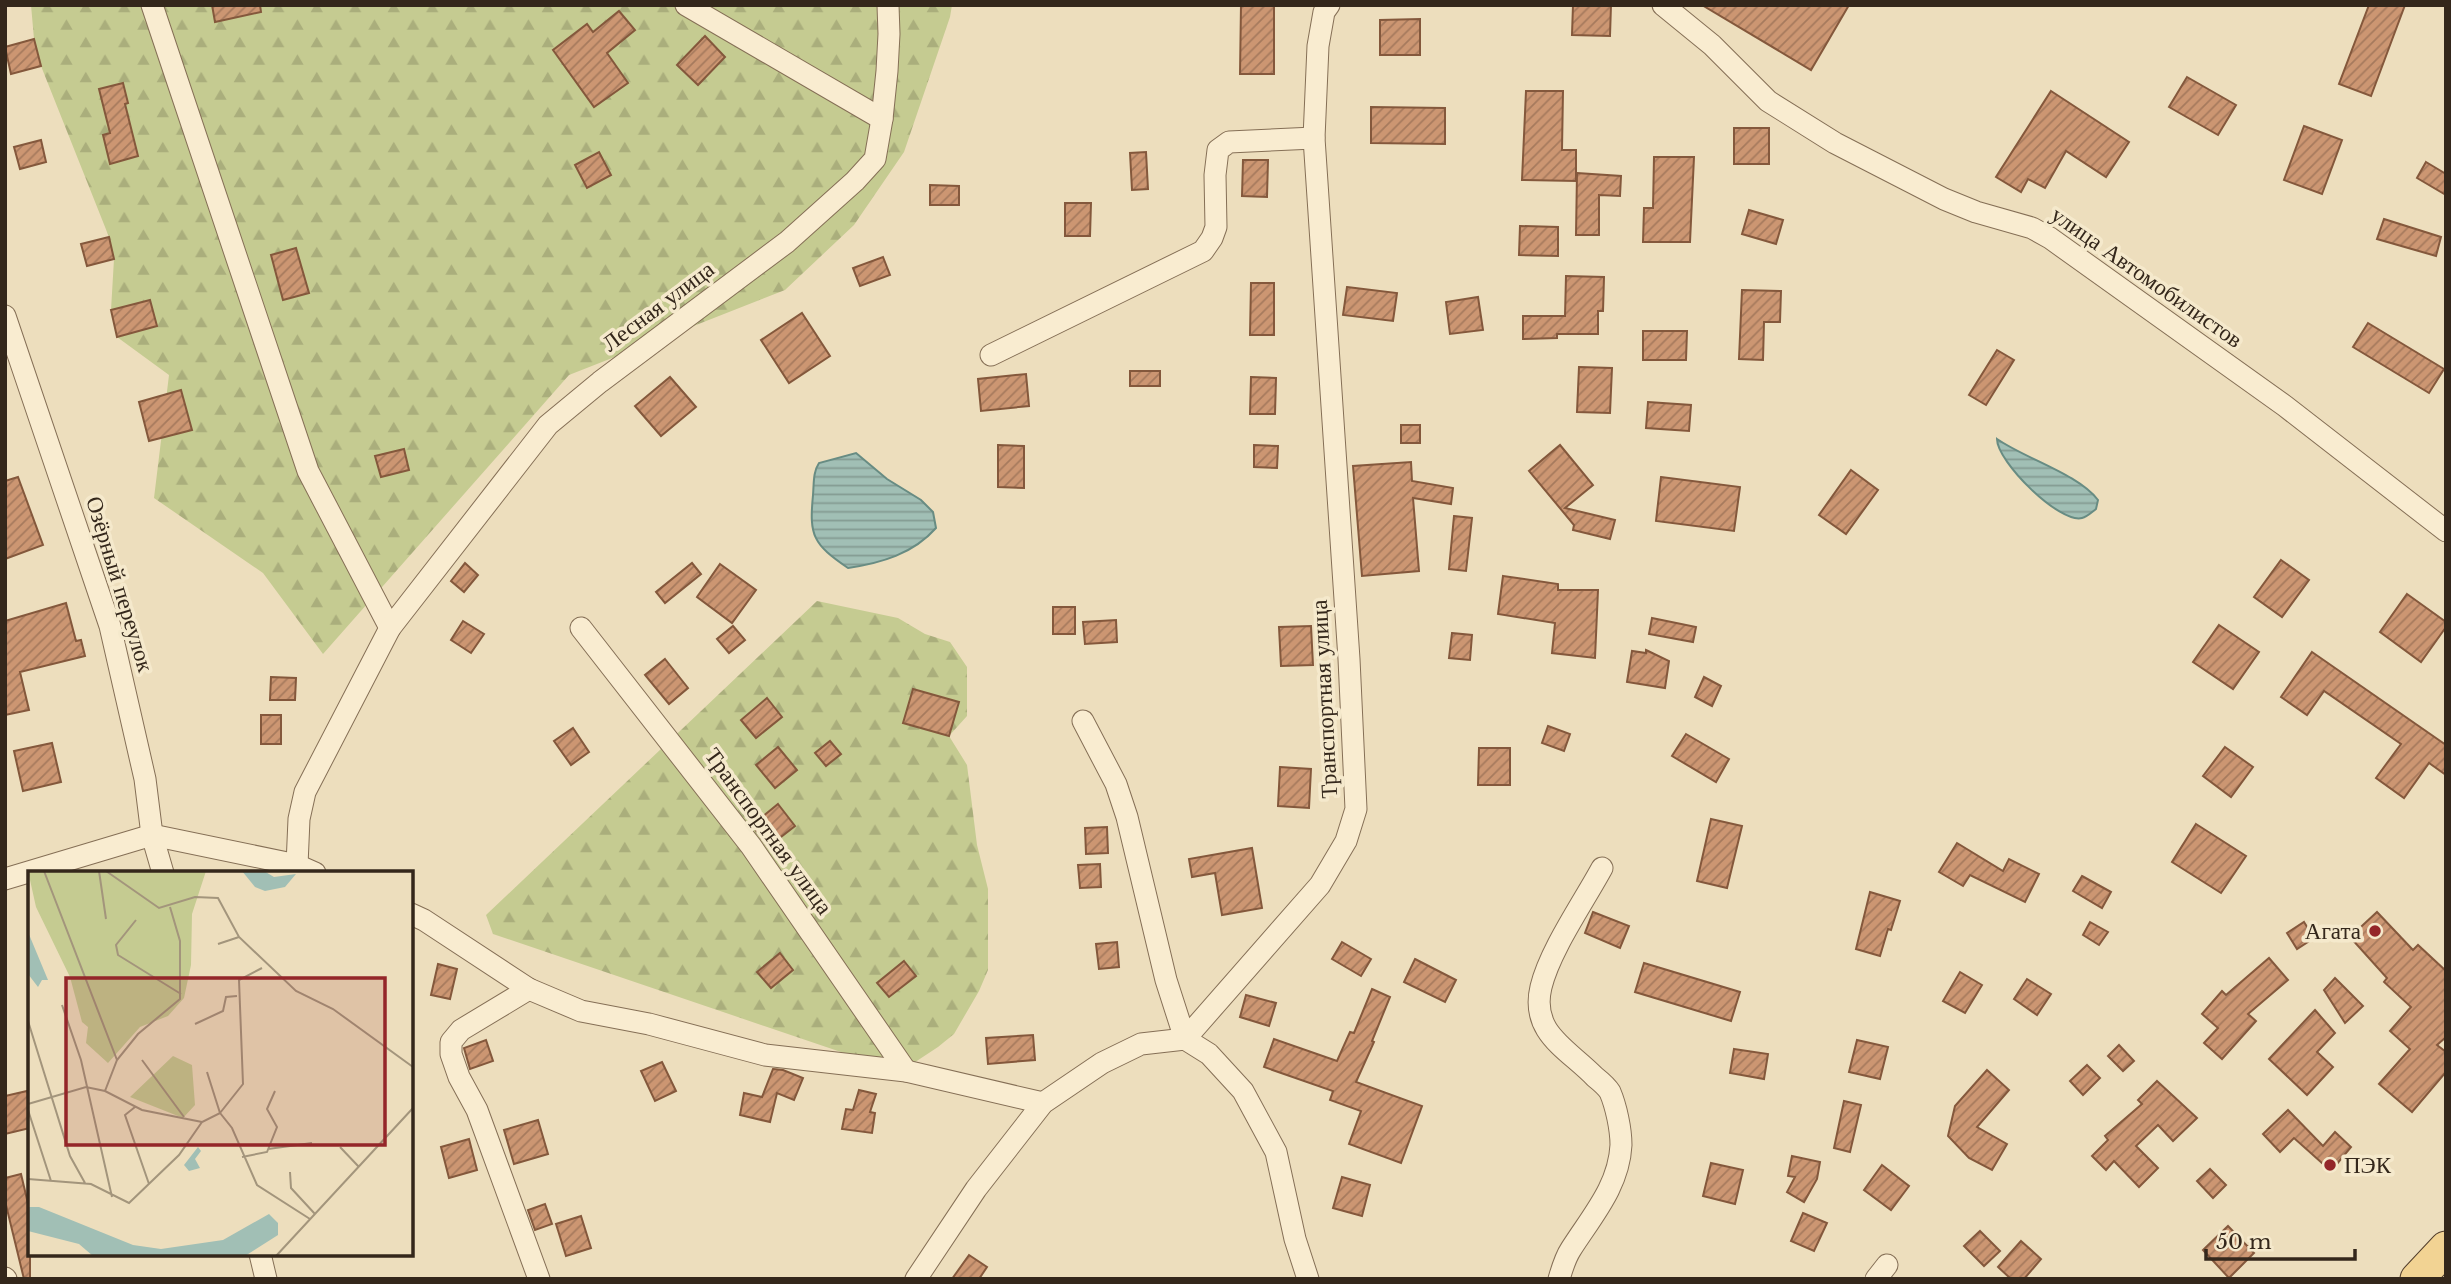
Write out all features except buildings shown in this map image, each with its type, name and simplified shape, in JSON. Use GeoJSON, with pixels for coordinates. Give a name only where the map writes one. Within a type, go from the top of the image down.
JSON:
{"type":"FeatureCollection","features":[{"type":"Feature","properties":{"kind":"main road"},"geometry":{"type":"LineString","coordinates":[[2417,1279],[2446,1248]]}},
{"type":"Feature","properties":{"kind":"street"},"geometry":{"type":"LineString","coordinates":[[152,5],[308,471],[390,628]]}},
{"type":"Feature","properties":{"kind":"street"},"geometry":{"type":"LineString","coordinates":[[687,5],[882,119]]}},
{"type":"Feature","properties":{"kind":"street","name":"Лесная улица"},"geometry":{"type":"LineString","coordinates":[[306,869],[299,819],[305,792],[390,628],[548,425],[600,382],[787,242],[855,181],[874,159],[882,119],[889,34],[888,5]]}},
{"type":"Feature","properties":{"kind":"street","name":"Транспортная улица"},"geometry":{"type":"LineString","coordinates":[[1185,1039],[1320,885],[1346,841],[1356,809],[1349,659],[1314,138],[1318,46],[1324,12],[1329,5]]}},
{"type":"Feature","properties":{"kind":"street","name":"улица Автомобилистов"},"geometry":{"type":"LineString","coordinates":[[1663,5],[1712,46],[1768,101],[1835,143],[1944,200],[2032,228],[2050,238],[2311,425],[2446,531]]}},
{"type":"Feature","properties":{"kind":"street"},"geometry":{"type":"LineString","coordinates":[[991,355],[1203,251],[1216,227],[1215,175],[1218,150],[1229,142],[1314,138]]}},
{"type":"Feature","properties":{"kind":"street","name":"Озёрный переулок"},"geometry":{"type":"LineString","coordinates":[[5,316],[110,626],[145,779],[152,835],[162,871]]}},
{"type":"Feature","properties":{"kind":"street","name":"Транспортная улица"},"geometry":{"type":"LineString","coordinates":[[581,628],[751,846],[906,1071]]}},
{"type":"Feature","properties":{"kind":"street"},"geometry":{"type":"LineString","coordinates":[[1083,721],[1116,784],[1127,817],[1166,981],[1185,1039]]}},
{"type":"Feature","properties":{"kind":"street"},"geometry":{"type":"LineString","coordinates":[[32,871],[152,835],[306,869]]}},
{"type":"Feature","properties":{"kind":"street"},"geometry":{"type":"LineString","coordinates":[[1559,1279],[1569,1251],[1605,1200],[1617,1168],[1621,1143],[1609,1091],[1552,1038],[1543,1025],[1539,1007],[1541,987],[1602,868]]}},
{"type":"Feature","properties":{"kind":"street"},"geometry":{"type":"LineString","coordinates":[[5,879],[28,872]]}},
{"type":"Feature","properties":{"kind":"street"},"geometry":{"type":"LineString","coordinates":[[413,915],[529,989],[581,1011],[649,1024],[765,1055],[906,1071],[1043,1103]]}},
{"type":"Feature","properties":{"kind":"street"},"geometry":{"type":"LineString","coordinates":[[529,989],[461,1030],[452,1042],[450,1054],[477,1110],[540,1279]]}},
{"type":"Feature","properties":{"kind":"street"},"geometry":{"type":"LineString","coordinates":[[916,1279],[976,1189],[1043,1103],[1102,1063],[1141,1044],[1185,1039],[1209,1054],[1243,1091],[1276,1152],[1295,1239],[1308,1279]]}},
{"type":"Feature","properties":{"kind":"street"},"geometry":{"type":"LineString","coordinates":[[260,1256],[266,1279]]}},
{"type":"Feature","properties":{"kind":"green space"},"geometry":{"type":"Polygon","coordinates":[[[31,5],[952,5],[904,152],[854,225],[785,290],[569,375],[323,654],[263,573],[154,498],[169,375],[117,337],[111,310],[114,259],[109,237],[41,66],[34,39],[31,5]]]}},
{"type":"Feature","properties":{"kind":"green space"},"geometry":{"type":"Polygon","coordinates":[[[817,601],[898,618],[925,634],[950,642],[967,667],[967,716],[949,736],[967,765],[977,845],[988,889],[988,970],[954,1034],[900,1072],[493,934],[486,915],[817,601]]]}},
{"type":"Feature","properties":{"kind":"water"},"geometry":{"type":"Polygon","coordinates":[[[1997,439],[2078,482],[2098,500],[2096,509],[2082,518],[2072,517],[2045,502],[2007,462],[1997,439]]]}},
{"type":"Feature","properties":{"kind":"water"},"geometry":{"type":"Polygon","coordinates":[[[856,453],[887,479],[921,500],[933,512],[936,528],[917,545],[896,556],[848,568],[827,552],[816,538],[812,520],[814,482],[819,463],[856,453]]]}},
{"type":"Feature","properties":{"kind":"place","name":"Агата"},"geometry":{"type":"Point","coordinates":[2375,931]}},
{"type":"Feature","properties":{"kind":"place","name":"ПЭК"},"geometry":{"type":"Point","coordinates":[2330,1165]}}]}
